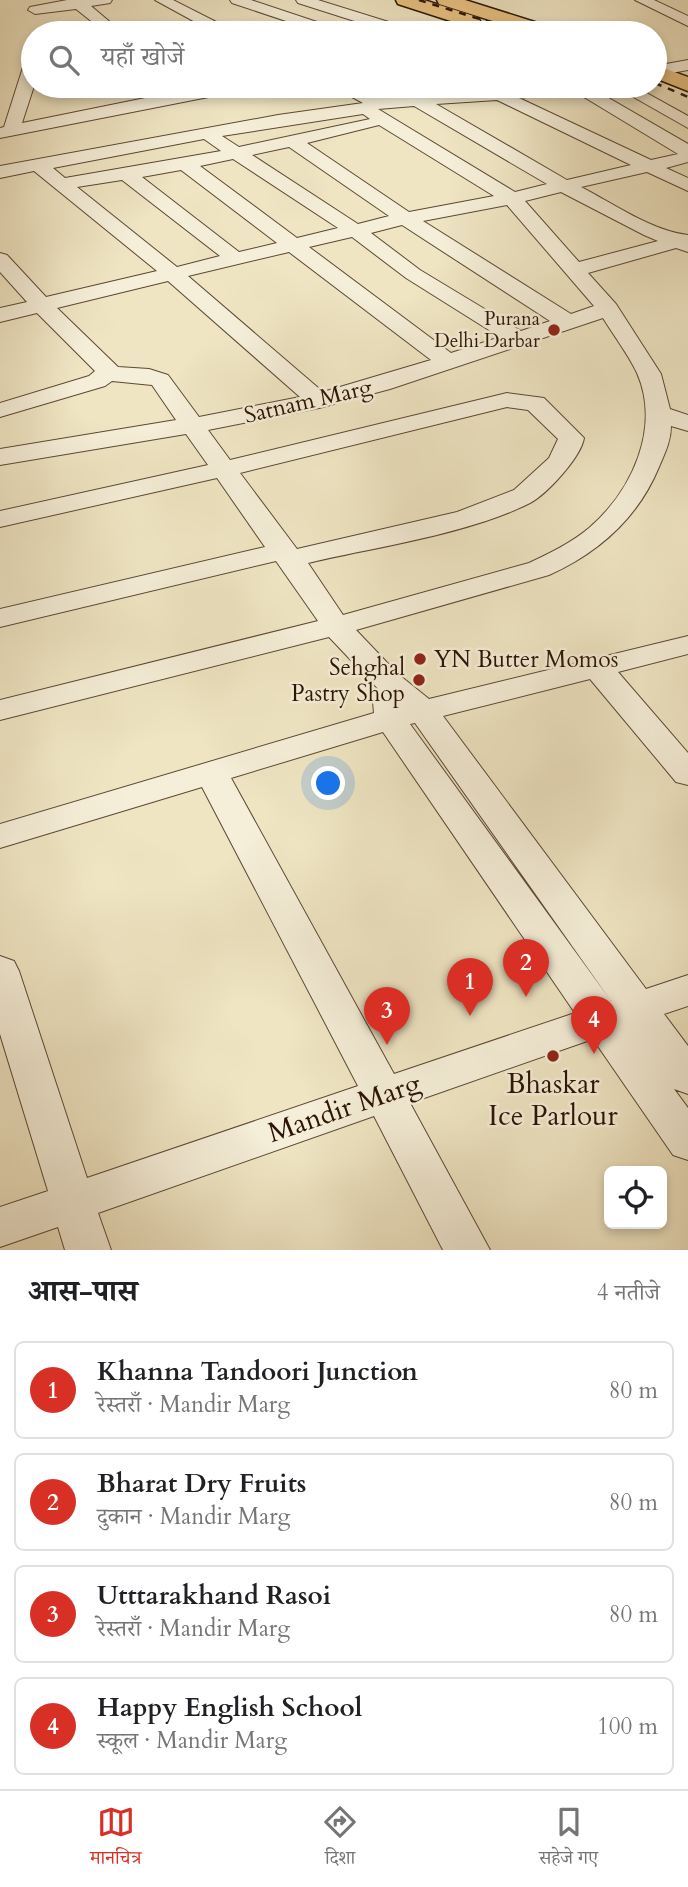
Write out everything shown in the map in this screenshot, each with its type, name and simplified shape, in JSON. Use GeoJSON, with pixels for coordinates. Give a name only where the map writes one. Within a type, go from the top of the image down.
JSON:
{"type":"FeatureCollection","features":[{"type":"Feature","properties":{"kind":"main road"},"geometry":{"type":"LineString","coordinates":[[405,0],[469,21]]}},
{"type":"Feature","properties":{"kind":"main road"},"geometry":{"type":"LineString","coordinates":[[446,0],[512,21]]}},
{"type":"Feature","properties":{"kind":"main road"},"geometry":{"type":"LineString","coordinates":[[667,70],[688,85]]}},
{"type":"Feature","properties":{"kind":"main road"},"geometry":{"type":"LineString","coordinates":[[667,90],[688,98]]}},
{"type":"Feature","properties":{"kind":"street"},"geometry":{"type":"LineString","coordinates":[[35,10],[76,2],[105,0]]}},
{"type":"Feature","properties":{"kind":"street"},"geometry":{"type":"LineString","coordinates":[[162,0],[205,21]]}},
{"type":"Feature","properties":{"kind":"street"},"geometry":{"type":"LineString","coordinates":[[237,0],[300,21]]}},
{"type":"Feature","properties":{"kind":"street"},"geometry":{"type":"LineString","coordinates":[[303,0],[369,21]]}},
{"type":"Feature","properties":{"kind":"street"},"geometry":{"type":"LineString","coordinates":[[642,0],[688,22]]}},
{"type":"Feature","properties":{"kind":"street"},"geometry":{"type":"LineString","coordinates":[[76,2],[100,21]]}},
{"type":"Feature","properties":{"kind":"street"},"geometry":{"type":"LineString","coordinates":[[6,132],[21,95]]}},
{"type":"Feature","properties":{"kind":"street"},"geometry":{"type":"LineString","coordinates":[[6,132],[125,108],[151,98]]}},
{"type":"Feature","properties":{"kind":"street"},"geometry":{"type":"LineString","coordinates":[[0,710],[336,626],[539,569],[568,556],[600,533],[636,491],[658,439],[659,413],[649,374],[608,309],[512,198],[357,98]]}},
{"type":"Feature","properties":{"kind":"street"},"geometry":{"type":"LineString","coordinates":[[62,184],[128,175],[292,141],[376,111],[418,101],[459,98]]}},
{"type":"Feature","properties":{"kind":"street"},"geometry":{"type":"LineString","coordinates":[[506,98],[688,185]]}},
{"type":"Feature","properties":{"kind":"street"},"geometry":{"type":"LineString","coordinates":[[596,98],[688,155]]}},
{"type":"Feature","properties":{"kind":"street"},"geometry":{"type":"LineString","coordinates":[[643,98],[688,123]]}},
{"type":"Feature","properties":{"kind":"street"},"geometry":{"type":"LineString","coordinates":[[663,98],[688,109]]}},
{"type":"Feature","properties":{"kind":"street"},"geometry":{"type":"LineString","coordinates":[[418,101],[564,186],[684,242]]}},
{"type":"Feature","properties":{"kind":"street"},"geometry":{"type":"LineString","coordinates":[[125,108],[168,141]]}},
{"type":"Feature","properties":{"kind":"street"},"geometry":{"type":"LineString","coordinates":[[0,172],[297,116],[376,111]]}},
{"type":"Feature","properties":{"kind":"street"},"geometry":{"type":"LineString","coordinates":[[206,133],[356,231],[413,274],[517,338]]}},
{"type":"Feature","properties":{"kind":"street"},"geometry":{"type":"LineString","coordinates":[[292,141],[471,264],[568,322]]}},
{"type":"Feature","properties":{"kind":"street"},"geometry":{"type":"LineString","coordinates":[[0,316],[407,218],[512,198],[688,155]]}},
{"type":"Feature","properties":{"kind":"street"},"geometry":{"type":"LineString","coordinates":[[185,164],[447,360]]}},
{"type":"Feature","properties":{"kind":"street"},"geometry":{"type":"LineString","coordinates":[[39,166],[174,275],[319,401]]}},
{"type":"Feature","properties":{"kind":"street"},"geometry":{"type":"LineString","coordinates":[[128,175],[237,260]]}},
{"type":"Feature","properties":{"kind":"street"},"geometry":{"type":"LineString","coordinates":[[574,270],[684,242]]}},
{"type":"Feature","properties":{"kind":"street"},"geometry":{"type":"LineString","coordinates":[[0,259],[42,306],[107,369],[107,374]]}},
{"type":"Feature","properties":{"kind":"street","name":"Satnam Marg"},"geometry":{"type":"LineString","coordinates":[[7,456],[319,401],[382,384],[447,360],[608,309]]}},
{"type":"Feature","properties":{"kind":"street"},"geometry":{"type":"LineString","coordinates":[[7,456],[1,409],[97,381],[107,374],[149,376],[160,380],[336,626],[387,681],[406,715],[619,1014],[688,1142]]}},
{"type":"Feature","properties":{"kind":"street"},"geometry":{"type":"LineString","coordinates":[[0,519],[224,469],[507,400],[535,403],[571,438],[570,445],[558,463],[523,496],[466,518],[0,618]]}},
{"type":"Feature","properties":{"kind":"street"},"geometry":{"type":"LineString","coordinates":[[659,413],[688,424]]}},
{"type":"Feature","properties":{"kind":"street"},"geometry":{"type":"LineString","coordinates":[[0,836],[406,715],[688,645]]}},
{"type":"Feature","properties":{"kind":"street"},"geometry":{"type":"LineString","coordinates":[[598,669],[688,774]]}},
{"type":"Feature","properties":{"kind":"street"},"geometry":{"type":"LineString","coordinates":[[212,774],[467,1250]]}},
{"type":"Feature","properties":{"kind":"street","name":"Mandir Marg"},"geometry":{"type":"LineString","coordinates":[[0,1227],[688,990]]}},
{"type":"Feature","properties":{"kind":"street"},"geometry":{"type":"LineString","coordinates":[[3,992],[88,1250]]}},
{"type":"Feature","properties":{"kind":"street"},"geometry":{"type":"LineString","coordinates":[[619,1014],[688,1077]]}},
{"type":"Feature","properties":{"kind":"railway"},"geometry":{"type":"LineString","coordinates":[[419,0],[486,21]]}},
{"type":"Feature","properties":{"kind":"railway"},"geometry":{"type":"LineString","coordinates":[[667,88],[688,97]]}},
{"type":"Feature","properties":{"kind":"place","name":"Purana Delhi Darbar"},"geometry":{"type":"Point","coordinates":[554,330]}},
{"type":"Feature","properties":{"kind":"place","name":"YN Butter Momos"},"geometry":{"type":"Point","coordinates":[420,659]}},
{"type":"Feature","properties":{"kind":"place","name":"Sehghal Pastry Shop"},"geometry":{"type":"Point","coordinates":[419,680]}},
{"type":"Feature","properties":{"kind":"place","name":"Bharat Dry Fruits"},"geometry":{"type":"Point","coordinates":[526,997]}},
{"type":"Feature","properties":{"kind":"place","name":"Khanna Tandoori Junction"},"geometry":{"type":"Point","coordinates":[470,1016]}},
{"type":"Feature","properties":{"kind":"place","name":"Utttarakhand Rasoi"},"geometry":{"type":"Point","coordinates":[387,1045]}},
{"type":"Feature","properties":{"kind":"place","name":"Happy English School"},"geometry":{"type":"Point","coordinates":[594,1054]}},
{"type":"Feature","properties":{"kind":"place","name":"Bhaskar Ice Parlour"},"geometry":{"type":"Point","coordinates":[553,1056]}}]}
